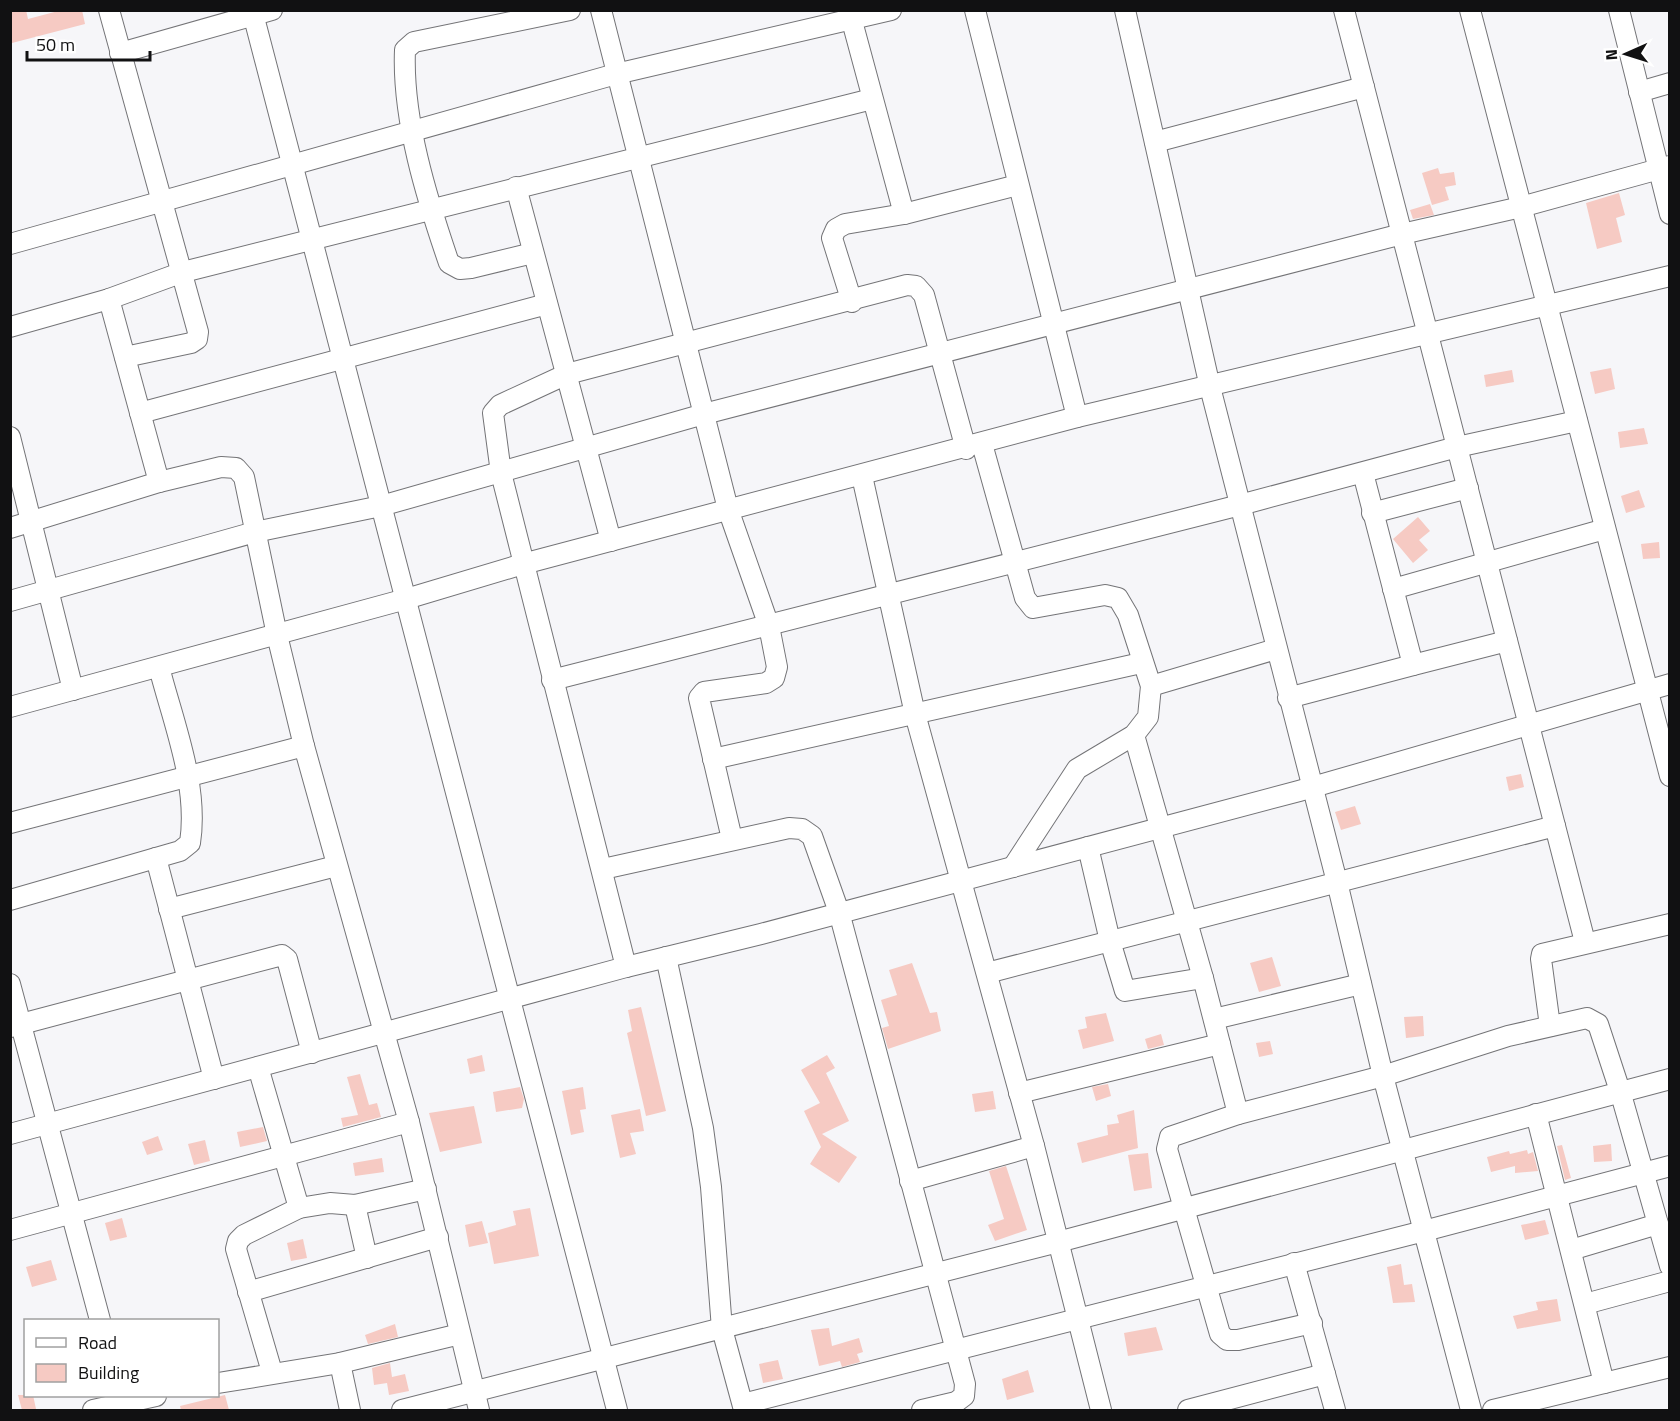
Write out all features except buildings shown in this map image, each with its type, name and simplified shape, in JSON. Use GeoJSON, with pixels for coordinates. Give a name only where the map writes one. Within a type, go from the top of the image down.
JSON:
{"type":"FeatureCollection","features":[{"type":"Feature","properties":{"kind":"street"},"geometry":{"type":"LineString","coordinates":[[109,10],[161,202],[183,272],[197,339],[191,343],[125,357]]}},
{"type":"Feature","properties":{"kind":"street"},"geometry":{"type":"LineString","coordinates":[[533,254],[460,269],[449,263],[430,209],[413,130],[404,65],[405,50],[414,42],[470,20],[570,10]]}},
{"type":"Feature","properties":{"kind":"street"},"geometry":{"type":"LineString","coordinates":[[601,10],[728,509],[769,626],[777,667],[774,678],[766,683],[704,692],[699,698],[732,839]]}},
{"type":"Feature","properties":{"kind":"street"},"geometry":{"type":"LineString","coordinates":[[10,244],[616,74],[850,16],[891,10]]}},
{"type":"Feature","properties":{"kind":"street"},"geometry":{"type":"LineString","coordinates":[[975,10],[1018,185],[1056,325],[1077,417]]}},
{"type":"Feature","properties":{"kind":"street"},"geometry":{"type":"LineString","coordinates":[[1125,10],[1210,387],[1311,788],[1337,882],[1383,1076],[1471,1410]]}},
{"type":"Feature","properties":{"kind":"street"},"geometry":{"type":"LineString","coordinates":[[1344,10],[1585,942]]}},
{"type":"Feature","properties":{"kind":"street"},"geometry":{"type":"LineString","coordinates":[[1470,10],[1670,776]]}},
{"type":"Feature","properties":{"kind":"street"},"geometry":{"type":"LineString","coordinates":[[1619,10],[1639,92],[1664,168],[1670,214]]}},
{"type":"Feature","properties":{"kind":"street"},"geometry":{"type":"LineString","coordinates":[[120,53],[259,12],[292,165],[617,1410]]}},
{"type":"Feature","properties":{"kind":"street"},"geometry":{"type":"LineString","coordinates":[[850,16],[904,214]]}},
{"type":"Feature","properties":{"kind":"street"},"geometry":{"type":"LineString","coordinates":[[1639,92],[1670,83]]}},
{"type":"Feature","properties":{"kind":"street"},"geometry":{"type":"LineString","coordinates":[[1155,142],[1364,87]]}},
{"type":"Feature","properties":{"kind":"street"},"geometry":{"type":"LineString","coordinates":[[10,327],[109,299],[183,272],[872,99]]}},
{"type":"Feature","properties":{"kind":"street"},"geometry":{"type":"LineString","coordinates":[[10,601],[255,532],[381,506],[704,414],[941,355],[1402,234],[1521,207],[1664,168]]}},
{"type":"Feature","properties":{"kind":"street"},"geometry":{"type":"LineString","coordinates":[[852,302],[832,238],[836,229],[845,224],[904,214],[1018,185]]}},
{"type":"Feature","properties":{"kind":"street"},"geometry":{"type":"LineString","coordinates":[[516,187],[588,446],[611,541]]}},
{"type":"Feature","properties":{"kind":"street"},"geometry":{"type":"LineString","coordinates":[[10,707],[406,600],[523,564],[862,476],[1077,417],[1670,276]]}},
{"type":"Feature","properties":{"kind":"street"},"geometry":{"type":"LineString","coordinates":[[626,967],[501,473],[493,413],[500,405],[567,374],[685,342],[852,302],[907,285],[916,286],[924,295],[941,355],[1025,598],[1033,608],[1105,595],[1118,598],[1128,615],[1141,663],[1151,686],[1148,717],[1134,735],[1077,769],[1013,867]]}},
{"type":"Feature","properties":{"kind":"street"},"geometry":{"type":"LineString","coordinates":[[109,299],[159,482]]}},
{"type":"Feature","properties":{"kind":"street"},"geometry":{"type":"LineString","coordinates":[[140,412],[547,304]]}},
{"type":"Feature","properties":{"kind":"street"},"geometry":{"type":"LineString","coordinates":[[552,680],[1240,505],[1457,447],[1577,422]]}},
{"type":"Feature","properties":{"kind":"street"},"geometry":{"type":"LineString","coordinates":[[10,437],[33,521],[47,591],[73,690]]}},
{"type":"Feature","properties":{"kind":"street"},"geometry":{"type":"LineString","coordinates":[[10,528],[159,482],[221,467],[236,468],[244,477],[277,635],[304,746],[382,1034],[409,1122],[477,1401]]}},
{"type":"Feature","properties":{"kind":"street"},"geometry":{"type":"LineString","coordinates":[[1363,473],[1413,665]]}},
{"type":"Feature","properties":{"kind":"street"},"geometry":{"type":"LineString","coordinates":[[862,476],[915,714],[1034,1146],[1101,1410]]}},
{"type":"Feature","properties":{"kind":"street"},"geometry":{"type":"LineString","coordinates":[[1372,513],[1468,488]]}},
{"type":"Feature","properties":{"kind":"street"},"geometry":{"type":"LineString","coordinates":[[1393,589],[1488,565],[1605,529]]}},
{"type":"Feature","properties":{"kind":"street"},"geometry":{"type":"LineString","coordinates":[[1288,698],[1507,641]]}},
{"type":"Feature","properties":{"kind":"street"},"geometry":{"type":"LineString","coordinates":[[1151,686],[1276,649]]}},
{"type":"Feature","properties":{"kind":"street"},"geometry":{"type":"LineString","coordinates":[[713,759],[1141,663]]}},
{"type":"Feature","properties":{"kind":"street"},"geometry":{"type":"LineString","coordinates":[[10,900],[156,858],[180,850],[190,843],[192,828],[188,778],[159,666]]}},
{"type":"Feature","properties":{"kind":"street"},"geometry":{"type":"LineString","coordinates":[[10,1134],[626,967],[1311,788],[1670,684]]}},
{"type":"Feature","properties":{"kind":"street"},"geometry":{"type":"LineString","coordinates":[[1134,735],[1203,978],[1238,1114]]}},
{"type":"Feature","properties":{"kind":"street"},"geometry":{"type":"LineString","coordinates":[[10,823],[304,746]]}},
{"type":"Feature","properties":{"kind":"street"},"geometry":{"type":"LineString","coordinates":[[987,973],[1555,825]]}},
{"type":"Feature","properties":{"kind":"street"},"geometry":{"type":"LineString","coordinates":[[603,869],[789,828],[802,829],[812,836],[839,912],[965,1384],[963,1396],[956,1402],[922,1410]]}},
{"type":"Feature","properties":{"kind":"street"},"geometry":{"type":"LineString","coordinates":[[1088,847],[1110,941],[1125,992],[1203,978]]}},
{"type":"Feature","properties":{"kind":"street"},"geometry":{"type":"LineString","coordinates":[[156,858],[214,1079]]}},
{"type":"Feature","properties":{"kind":"street"},"geometry":{"type":"LineString","coordinates":[[169,909],[336,866]]}},
{"type":"Feature","properties":{"kind":"street"},"geometry":{"type":"LineString","coordinates":[[1550,1026],[1542,954],[1585,942],[1670,924]]}},
{"type":"Feature","properties":{"kind":"street"},"geometry":{"type":"LineString","coordinates":[[15,1026],[282,955],[287,959],[312,1053]]}},
{"type":"Feature","properties":{"kind":"street"},"geometry":{"type":"LineString","coordinates":[[666,957],[703,1128],[711,1187],[722,1329],[743,1407],[1077,1318],[1424,1231],[1670,1166]]}},
{"type":"Feature","properties":{"kind":"street"},"geometry":{"type":"LineString","coordinates":[[10,984],[15,1026],[46,1125],[100,1319]]}},
{"type":"Feature","properties":{"kind":"street"},"geometry":{"type":"LineString","coordinates":[[1214,1019],[1361,984]]}},
{"type":"Feature","properties":{"kind":"street"},"geometry":{"type":"LineString","coordinates":[[1312,1323],[1227,1340],[1220,1334],[1186,1208],[1167,1149],[1170,1137],[1238,1114],[1383,1076],[1508,1036],[1587,1018],[1595,1020],[1620,1091],[1670,1266]]}},
{"type":"Feature","properties":{"kind":"street"},"geometry":{"type":"LineString","coordinates":[[1019,1093],[1220,1044]]}},
{"type":"Feature","properties":{"kind":"street"},"geometry":{"type":"LineString","coordinates":[[258,1067],[299,1208]]}},
{"type":"Feature","properties":{"kind":"street"},"geometry":{"type":"LineString","coordinates":[[402,1410],[477,1401],[603,1359],[1058,1242],[1670,1079]]}},
{"type":"Feature","properties":{"kind":"street"},"geometry":{"type":"LineString","coordinates":[[1536,1114],[1604,1383]]}},
{"type":"Feature","properties":{"kind":"street"},"geometry":{"type":"LineString","coordinates":[[10,1230],[409,1122]]}},
{"type":"Feature","properties":{"kind":"street"},"geometry":{"type":"LineString","coordinates":[[910,1181],[1034,1146]]}},
{"type":"Feature","properties":{"kind":"street"},"geometry":{"type":"LineString","coordinates":[[272,1372],[236,1249],[238,1241],[299,1208],[330,1203],[355,1205],[426,1189]]}},
{"type":"Feature","properties":{"kind":"street"},"geometry":{"type":"LineString","coordinates":[[355,1205],[367,1258]]}},
{"type":"Feature","properties":{"kind":"street"},"geometry":{"type":"LineString","coordinates":[[1570,1250],[1658,1224]]}},
{"type":"Feature","properties":{"kind":"street"},"geometry":{"type":"LineString","coordinates":[[248,1292],[438,1237]]}},
{"type":"Feature","properties":{"kind":"street"},"geometry":{"type":"LineString","coordinates":[[1294,1263],[1335,1410]]}},
{"type":"Feature","properties":{"kind":"street"},"geometry":{"type":"LineString","coordinates":[[1585,1304],[1670,1281]]}},
{"type":"Feature","properties":{"kind":"street"},"geometry":{"type":"LineString","coordinates":[[219,1383],[272,1372],[340,1363],[459,1334]]}},
{"type":"Feature","properties":{"kind":"street"},"geometry":{"type":"LineString","coordinates":[[340,1363],[350,1410]]}},
{"type":"Feature","properties":{"kind":"street"},"geometry":{"type":"LineString","coordinates":[[1493,1410],[1670,1367]]}},
{"type":"Feature","properties":{"kind":"street"},"geometry":{"type":"LineString","coordinates":[[1188,1410],[1325,1374]]}},
{"type":"Feature","properties":{"kind":"street"},"geometry":{"type":"LineString","coordinates":[[93,1410],[148,1397]]}}]}
